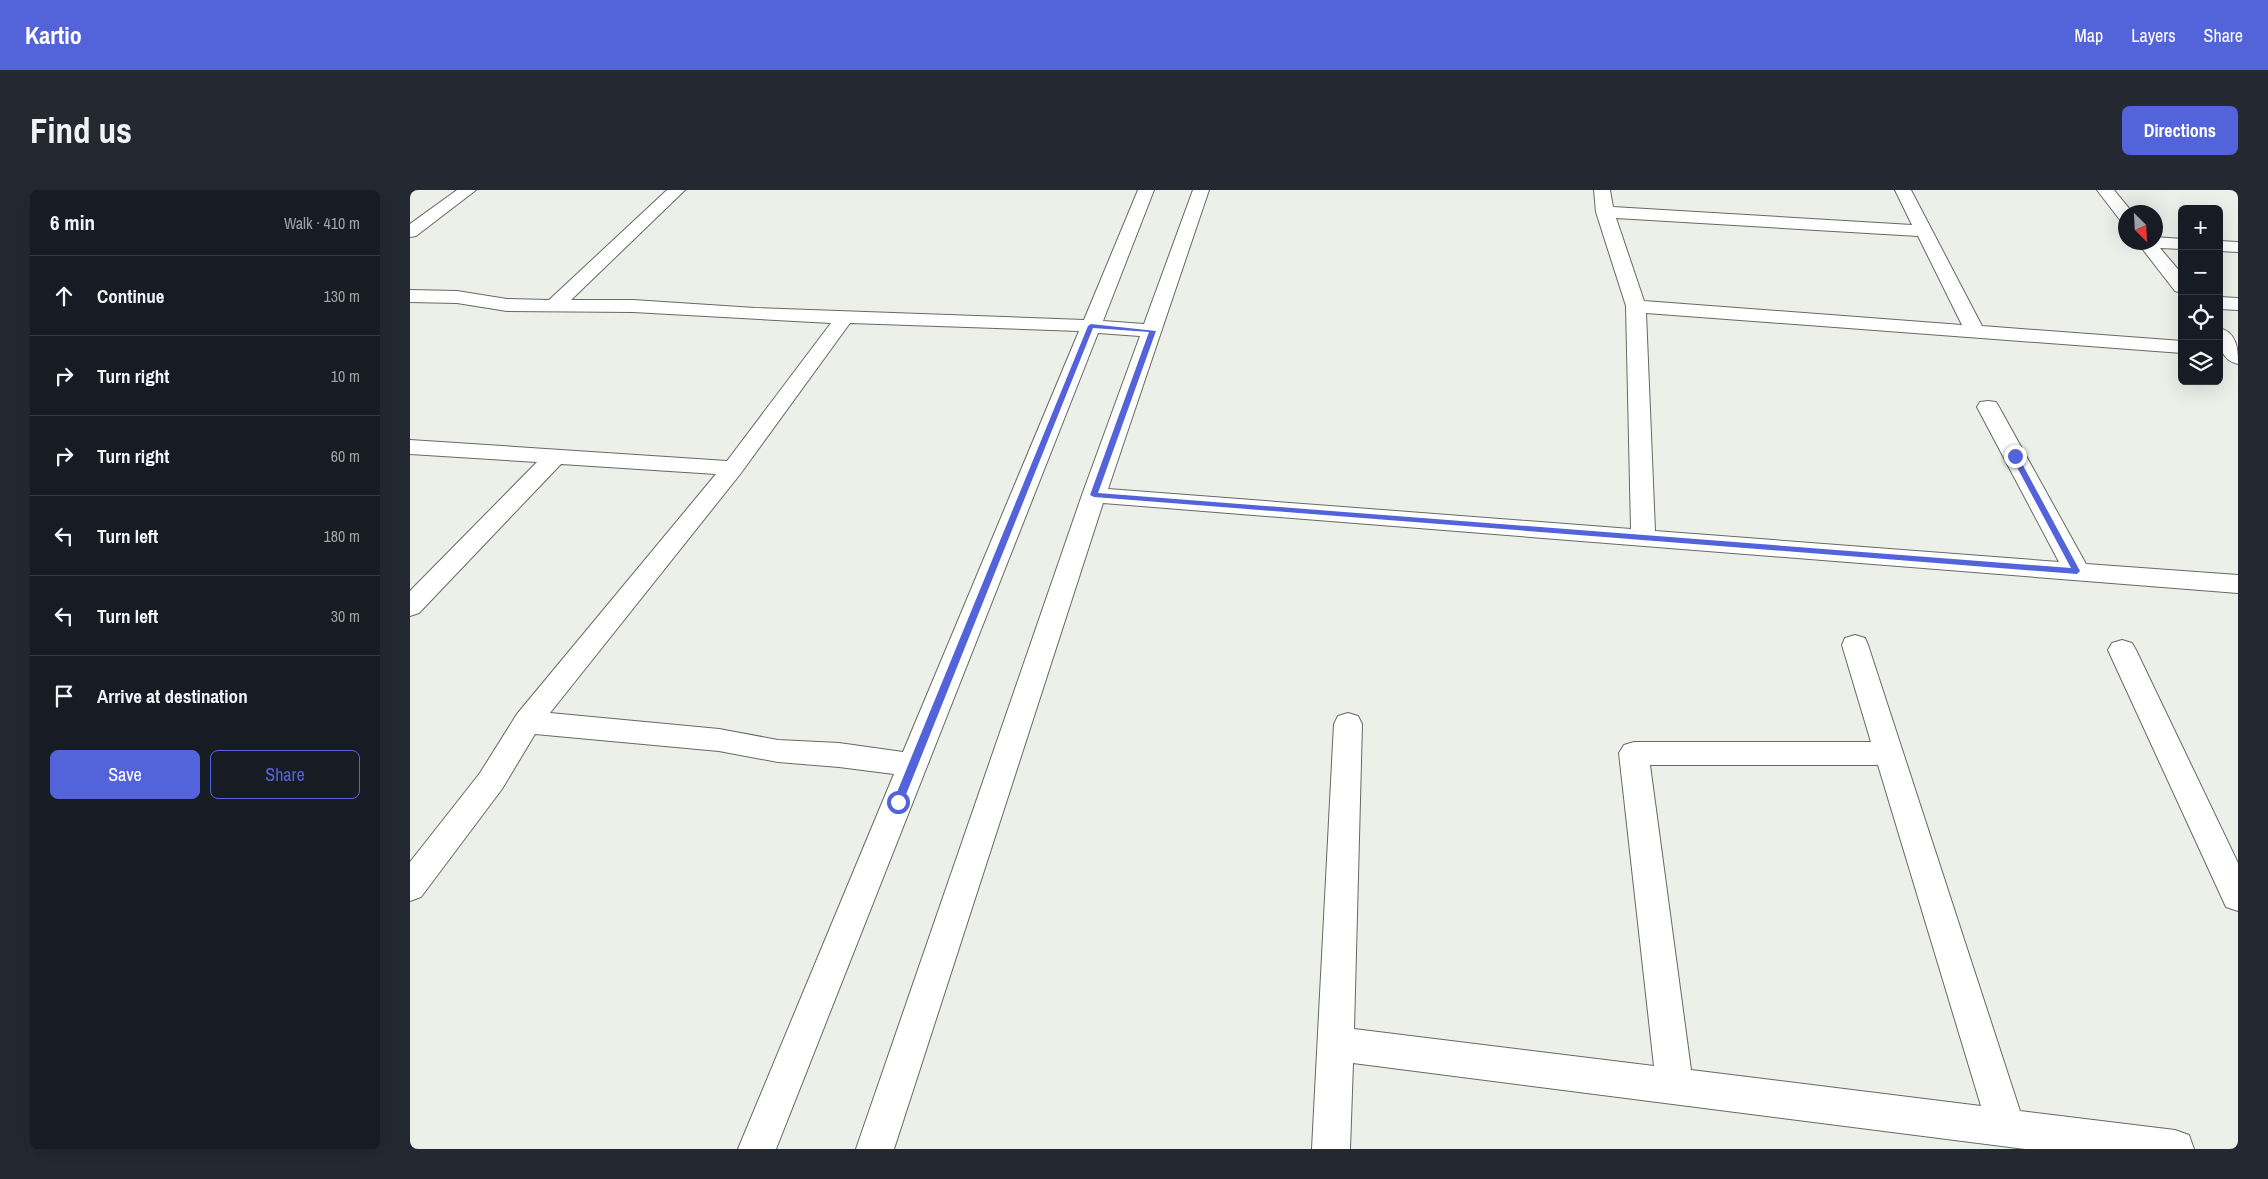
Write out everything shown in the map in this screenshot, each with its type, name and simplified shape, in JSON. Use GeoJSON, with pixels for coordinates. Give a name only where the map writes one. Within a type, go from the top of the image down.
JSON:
{"type":"FeatureCollection","features":[{"type":"Feature","properties":{"kind":"street"},"geometry":{"type":"LineString","coordinates":[[410,232],[468,190]]}},
{"type":"Feature","properties":{"kind":"street"},"geometry":{"type":"LineString","coordinates":[[555,304],[677,190]]}},
{"type":"Feature","properties":{"kind":"street"},"geometry":{"type":"LineString","coordinates":[[757,1149],[1146,190],[1135,190]]}},
{"type":"Feature","properties":{"kind":"street"},"geometry":{"type":"LineString","coordinates":[[875,1149],[1094,495],[1201,190]]}},
{"type":"Feature","properties":{"kind":"street"},"geometry":{"type":"LineString","coordinates":[[1602,190],[1605,212],[1636,306],[1643,538]]}},
{"type":"Feature","properties":{"kind":"street"},"geometry":{"type":"LineString","coordinates":[[1903,190],[1976,331]]}},
{"type":"Feature","properties":{"kind":"street"},"geometry":{"type":"LineString","coordinates":[[2105,190],[2118,206]]}},
{"type":"Feature","properties":{"kind":"street"},"geometry":{"type":"LineString","coordinates":[[1605,212],[1924,231]]}},
{"type":"Feature","properties":{"kind":"street"},"geometry":{"type":"LineString","coordinates":[[2163,243],[2178,244]]}},
{"type":"Feature","properties":{"kind":"street"},"geometry":{"type":"LineString","coordinates":[[2223,246],[2238,247]]}},
{"type":"Feature","properties":{"kind":"street"},"geometry":{"type":"LineString","coordinates":[[2152,250],[2178,282]]}},
{"type":"Feature","properties":{"kind":"street"},"geometry":{"type":"LineString","coordinates":[[410,296],[457,298],[507,305],[555,304],[1091,326],[1153,331]]}},
{"type":"Feature","properties":{"kind":"street"},"geometry":{"type":"LineString","coordinates":[[2223,303],[2238,304]]}},
{"type":"Feature","properties":{"kind":"street"},"geometry":{"type":"LineString","coordinates":[[1636,306],[2178,346]]}},
{"type":"Feature","properties":{"kind":"street"},"geometry":{"type":"LineString","coordinates":[[410,887],[491,781],[527,722],[733,468],[845,317]]}},
{"type":"Feature","properties":{"kind":"street"},"geometry":{"type":"LineString","coordinates":[[2222,340],[2230,353]]}},
{"type":"Feature","properties":{"kind":"street"},"geometry":{"type":"LineString","coordinates":[[1988,407],[2077,571]]}},
{"type":"Feature","properties":{"kind":"street"},"geometry":{"type":"LineString","coordinates":[[410,447],[733,468]]}},
{"type":"Feature","properties":{"kind":"street"},"geometry":{"type":"LineString","coordinates":[[410,607],[421,584],[555,457]]}},
{"type":"Feature","properties":{"kind":"street"},"geometry":{"type":"LineString","coordinates":[[1094,495],[2238,584]]}},
{"type":"Feature","properties":{"kind":"street"},"geometry":{"type":"LineString","coordinates":[[1855,645],[2008,1128]]}},
{"type":"Feature","properties":{"kind":"street"},"geometry":{"type":"LineString","coordinates":[[2122,650],[2238,897]]}},
{"type":"Feature","properties":{"kind":"street"},"geometry":{"type":"LineString","coordinates":[[527,722],[719,740],[778,751],[839,755],[913,765]]}},
{"type":"Feature","properties":{"kind":"street"},"geometry":{"type":"LineString","coordinates":[[1331,1149],[1348,724]]}},
{"type":"Feature","properties":{"kind":"street"},"geometry":{"type":"LineString","coordinates":[[1675,1086],[1634,753],[1890,754]]}},
{"type":"Feature","properties":{"kind":"street"},"geometry":{"type":"LineString","coordinates":[[1336,1044],[2175,1149]]}},
{"type":"Feature","properties":{"kind":"route"},"geometry":{"type":"LineString","coordinates":[[898,802],[1091,326],[1153,331],[1094,495],[2077,571],[2015,456]]}}]}
